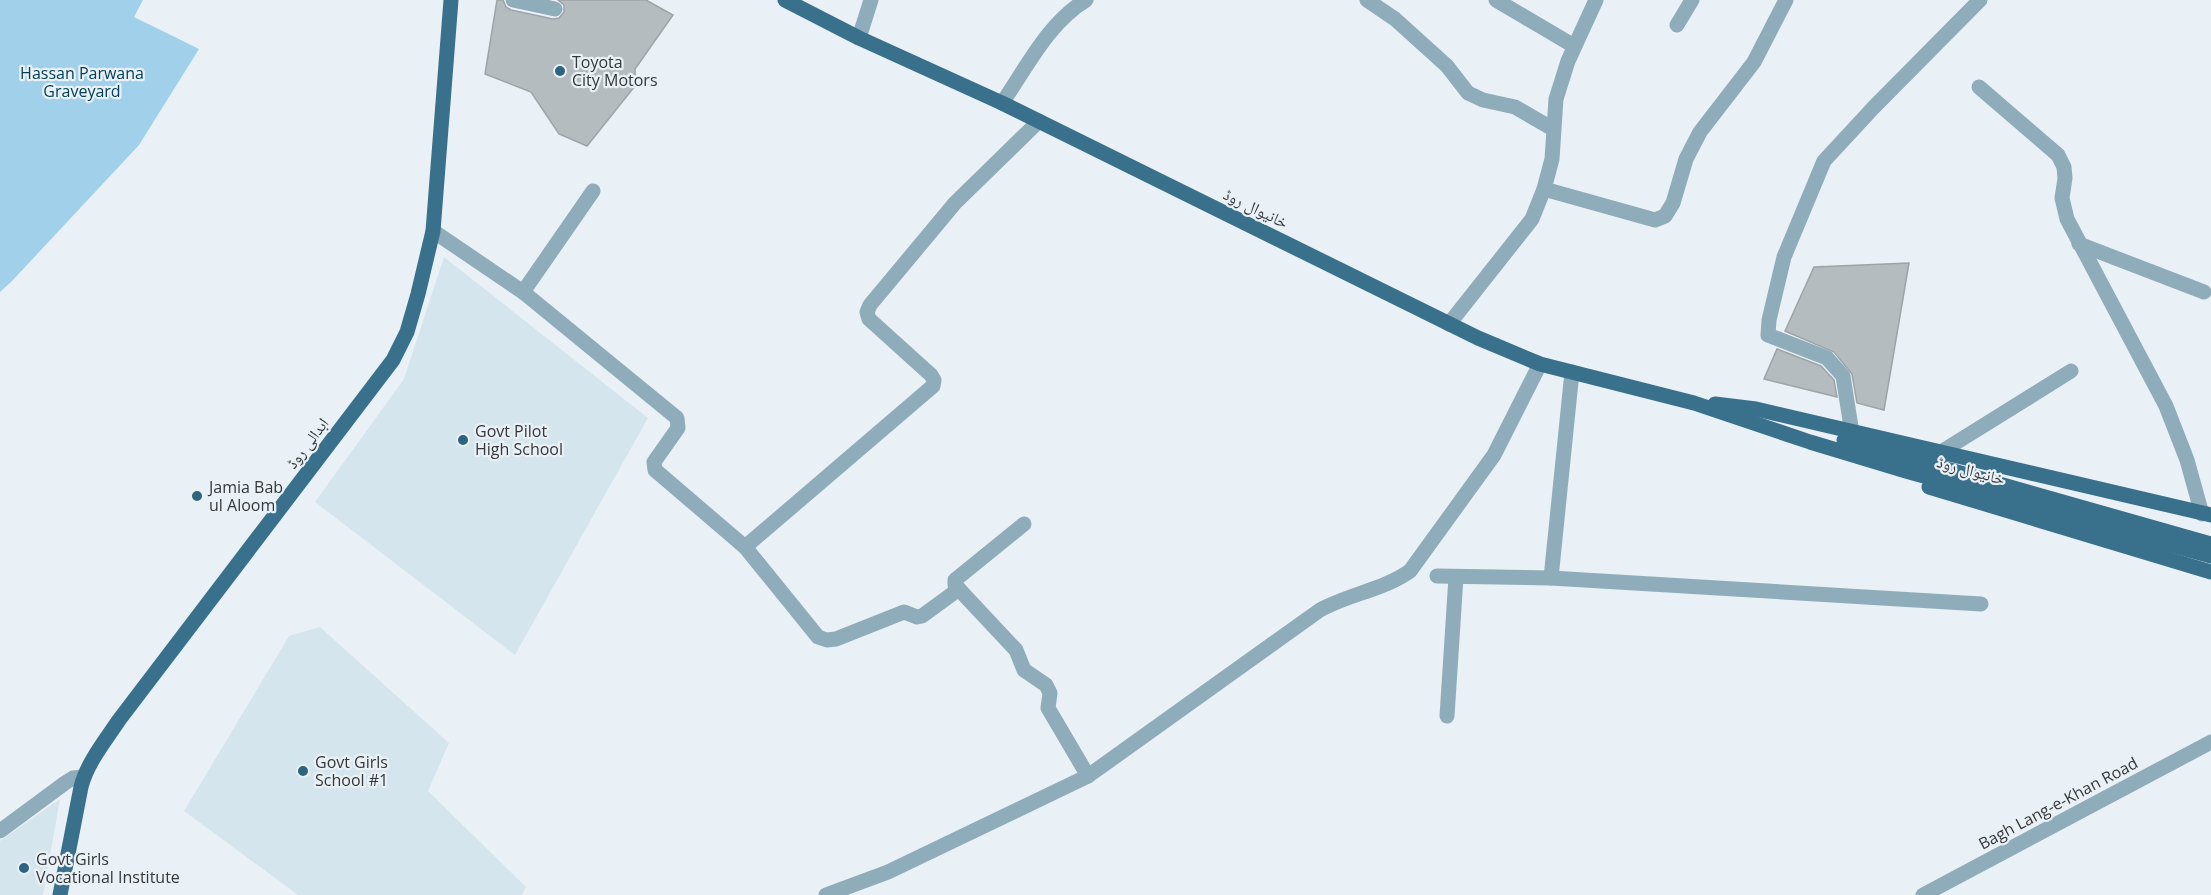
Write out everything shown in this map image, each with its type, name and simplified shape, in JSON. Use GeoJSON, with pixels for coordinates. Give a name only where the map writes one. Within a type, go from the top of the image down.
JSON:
{"type":"FeatureCollection","features":[{"type":"Feature","properties":{"kind":"main road","name":"ابدالی روڈ"},"geometry":{"type":"LineString","coordinates":[[60,895],[83,777],[119,720],[393,360],[406,332],[433,231],[451,0]]}},
{"type":"Feature","properties":{"kind":"main road","name":"خانیوال روڈ"},"geometry":{"type":"LineString","coordinates":[[785,0],[859,38],[1039,121],[1478,339],[1540,363],[1572,372],[1694,403],[1724,413],[1813,431],[1908,466],[2211,556]]}},
{"type":"Feature","properties":{"kind":"main road"},"geometry":{"type":"LineString","coordinates":[[1694,403],[1756,409],[2208,516]]}},
{"type":"Feature","properties":{"kind":"main road"},"geometry":{"type":"LineString","coordinates":[[1724,413],[1768,438],[1810,454],[2211,572]]}},
{"type":"Feature","properties":{"kind":"main road","name":"خانیوال روڈ"},"geometry":{"type":"LineString","coordinates":[[1908,466],[2090,508],[2211,544]]}},
{"type":"Feature","properties":{"kind":"street"},"geometry":{"type":"LineString","coordinates":[[513,0],[555,9]]}},
{"type":"Feature","properties":{"kind":"street"},"geometry":{"type":"LineString","coordinates":[[859,38],[871,0]]}},
{"type":"Feature","properties":{"kind":"street"},"geometry":{"type":"LineString","coordinates":[[1002,103],[1055,25],[1086,0]]}},
{"type":"Feature","properties":{"kind":"street"},"geometry":{"type":"LineString","coordinates":[[1367,0],[1395,20],[1447,66],[1468,93],[1483,100],[1515,107],[1553,129]]}},
{"type":"Feature","properties":{"kind":"street"},"geometry":{"type":"LineString","coordinates":[[1496,0],[1574,46]]}},
{"type":"Feature","properties":{"kind":"street"},"geometry":{"type":"LineString","coordinates":[[1449,324],[1532,219],[1544,189],[1552,159],[1556,99],[1574,46],[1596,0]]}},
{"type":"Feature","properties":{"kind":"street"},"geometry":{"type":"LineString","coordinates":[[1677,25],[1692,0]]}},
{"type":"Feature","properties":{"kind":"street"},"geometry":{"type":"LineString","coordinates":[[1544,189],[1655,220],[1665,216],[1673,203],[1686,159],[1700,132],[1754,62],[1786,0]]}},
{"type":"Feature","properties":{"kind":"street"},"geometry":{"type":"LineString","coordinates":[[1852,433],[1843,376],[1838,370],[1827,358],[1768,335],[1769,320],[1784,257],[1824,161],[1980,0]]}},
{"type":"Feature","properties":{"kind":"street"},"geometry":{"type":"LineString","coordinates":[[1979,87],[2058,155],[2064,167],[2062,198],[2067,219],[2166,406],[2208,516]]}},
{"type":"Feature","properties":{"kind":"street"},"geometry":{"type":"LineString","coordinates":[[744,547],[933,386],[934,380],[931,375],[869,319],[867,312],[870,304],[955,203],[1039,121]]}},
{"type":"Feature","properties":{"kind":"street"},"geometry":{"type":"LineString","coordinates":[[523,292],[593,191]]}},
{"type":"Feature","properties":{"kind":"street"},"geometry":{"type":"LineString","coordinates":[[433,231],[523,292],[677,418],[678,428],[654,462],[655,470],[744,547],[818,637],[827,640],[836,639],[904,612],[917,617],[922,616],[959,589]]}},
{"type":"Feature","properties":{"kind":"street"},"geometry":{"type":"LineString","coordinates":[[2079,244],[2204,292]]}},
{"type":"Feature","properties":{"kind":"street"},"geometry":{"type":"LineString","coordinates":[[826,895],[888,872],[1088,776],[1320,610],[1338,600],[1397,580],[1410,572],[1494,455],[1540,363]]}},
{"type":"Feature","properties":{"kind":"street"},"geometry":{"type":"LineString","coordinates":[[1941,452],[2071,371]]}},
{"type":"Feature","properties":{"kind":"street"},"geometry":{"type":"LineString","coordinates":[[1551,578],[1572,372]]}},
{"type":"Feature","properties":{"kind":"street"},"geometry":{"type":"LineString","coordinates":[[1024,524],[955,580],[955,585],[1016,650],[1024,670],[1046,685],[1050,693],[1048,708],[1088,776]]}},
{"type":"Feature","properties":{"kind":"street"},"geometry":{"type":"LineString","coordinates":[[1437,576],[1551,578],[1981,604]]}},
{"type":"Feature","properties":{"kind":"street"},"geometry":{"type":"LineString","coordinates":[[1447,716],[1456,576]]}},
{"type":"Feature","properties":{"kind":"street","name":"Bagh Lang-e-Khan Road"},"geometry":{"type":"LineString","coordinates":[[1923,895],[2211,742]]}},
{"type":"Feature","properties":{"kind":"street"},"geometry":{"type":"LineString","coordinates":[[0,831],[65,783],[73,778],[83,777]]}},
{"type":"Feature","properties":{"kind":"shaded area"},"geometry":{"type":"Polygon","coordinates":[[[444,257],[648,418],[515,655],[315,502],[404,379],[444,257]]]}},
{"type":"Feature","properties":{"kind":"shaded area"},"geometry":{"type":"Polygon","coordinates":[[[320,627],[449,743],[428,791],[526,887],[522,895],[298,895],[184,811],[289,636],[320,627]]]}},
{"type":"Feature","properties":{"kind":"shaded area","name":"Govt Girls Vocational Institute"},"geometry":{"type":"Polygon","coordinates":[[[60,799],[43,895],[0,895],[0,841],[60,799]]]}},
{"type":"Feature","properties":{"kind":"green space","name":"Hassan Parwana Graveyard"},"geometry":{"type":"Polygon","coordinates":[[[0,0],[143,0],[134,17],[199,49],[139,145],[0,292],[0,0]]]}},
{"type":"Feature","properties":{"kind":"building","name":"Toyota City Motors"},"geometry":{"type":"Polygon","coordinates":[[[497,0],[503,0],[506,7],[511,10],[553,19],[559,18],[564,12],[564,5],[558,0],[646,0],[673,15],[635,69],[635,86],[587,146],[559,134],[531,92],[485,74],[497,0]]]}},
{"type":"Feature","properties":{"kind":"building"},"geometry":{"type":"Polygon","coordinates":[[[1909,263],[1884,410],[1857,403],[1852,374],[1834,352],[1785,331],[1814,267],[1909,263]]]}},
{"type":"Feature","properties":{"kind":"building"},"geometry":{"type":"Polygon","coordinates":[[[1777,349],[1821,366],[1834,380],[1837,397],[1764,379],[1777,349]]]}},
{"type":"Feature","properties":{"kind":"place","name":"Toyota City Motors"},"geometry":{"type":"Point","coordinates":[560,71]}},
{"type":"Feature","properties":{"kind":"place","name":"Govt Pilot High School"},"geometry":{"type":"Point","coordinates":[463,440]}},
{"type":"Feature","properties":{"kind":"place","name":"Jamia Bab ul Aloom"},"geometry":{"type":"Point","coordinates":[197,496]}},
{"type":"Feature","properties":{"kind":"place","name":"Govt Girls School #1"},"geometry":{"type":"Point","coordinates":[303,771]}},
{"type":"Feature","properties":{"kind":"place","name":"Govt Girls Vocational Institute"},"geometry":{"type":"Point","coordinates":[24,868]}}]}
